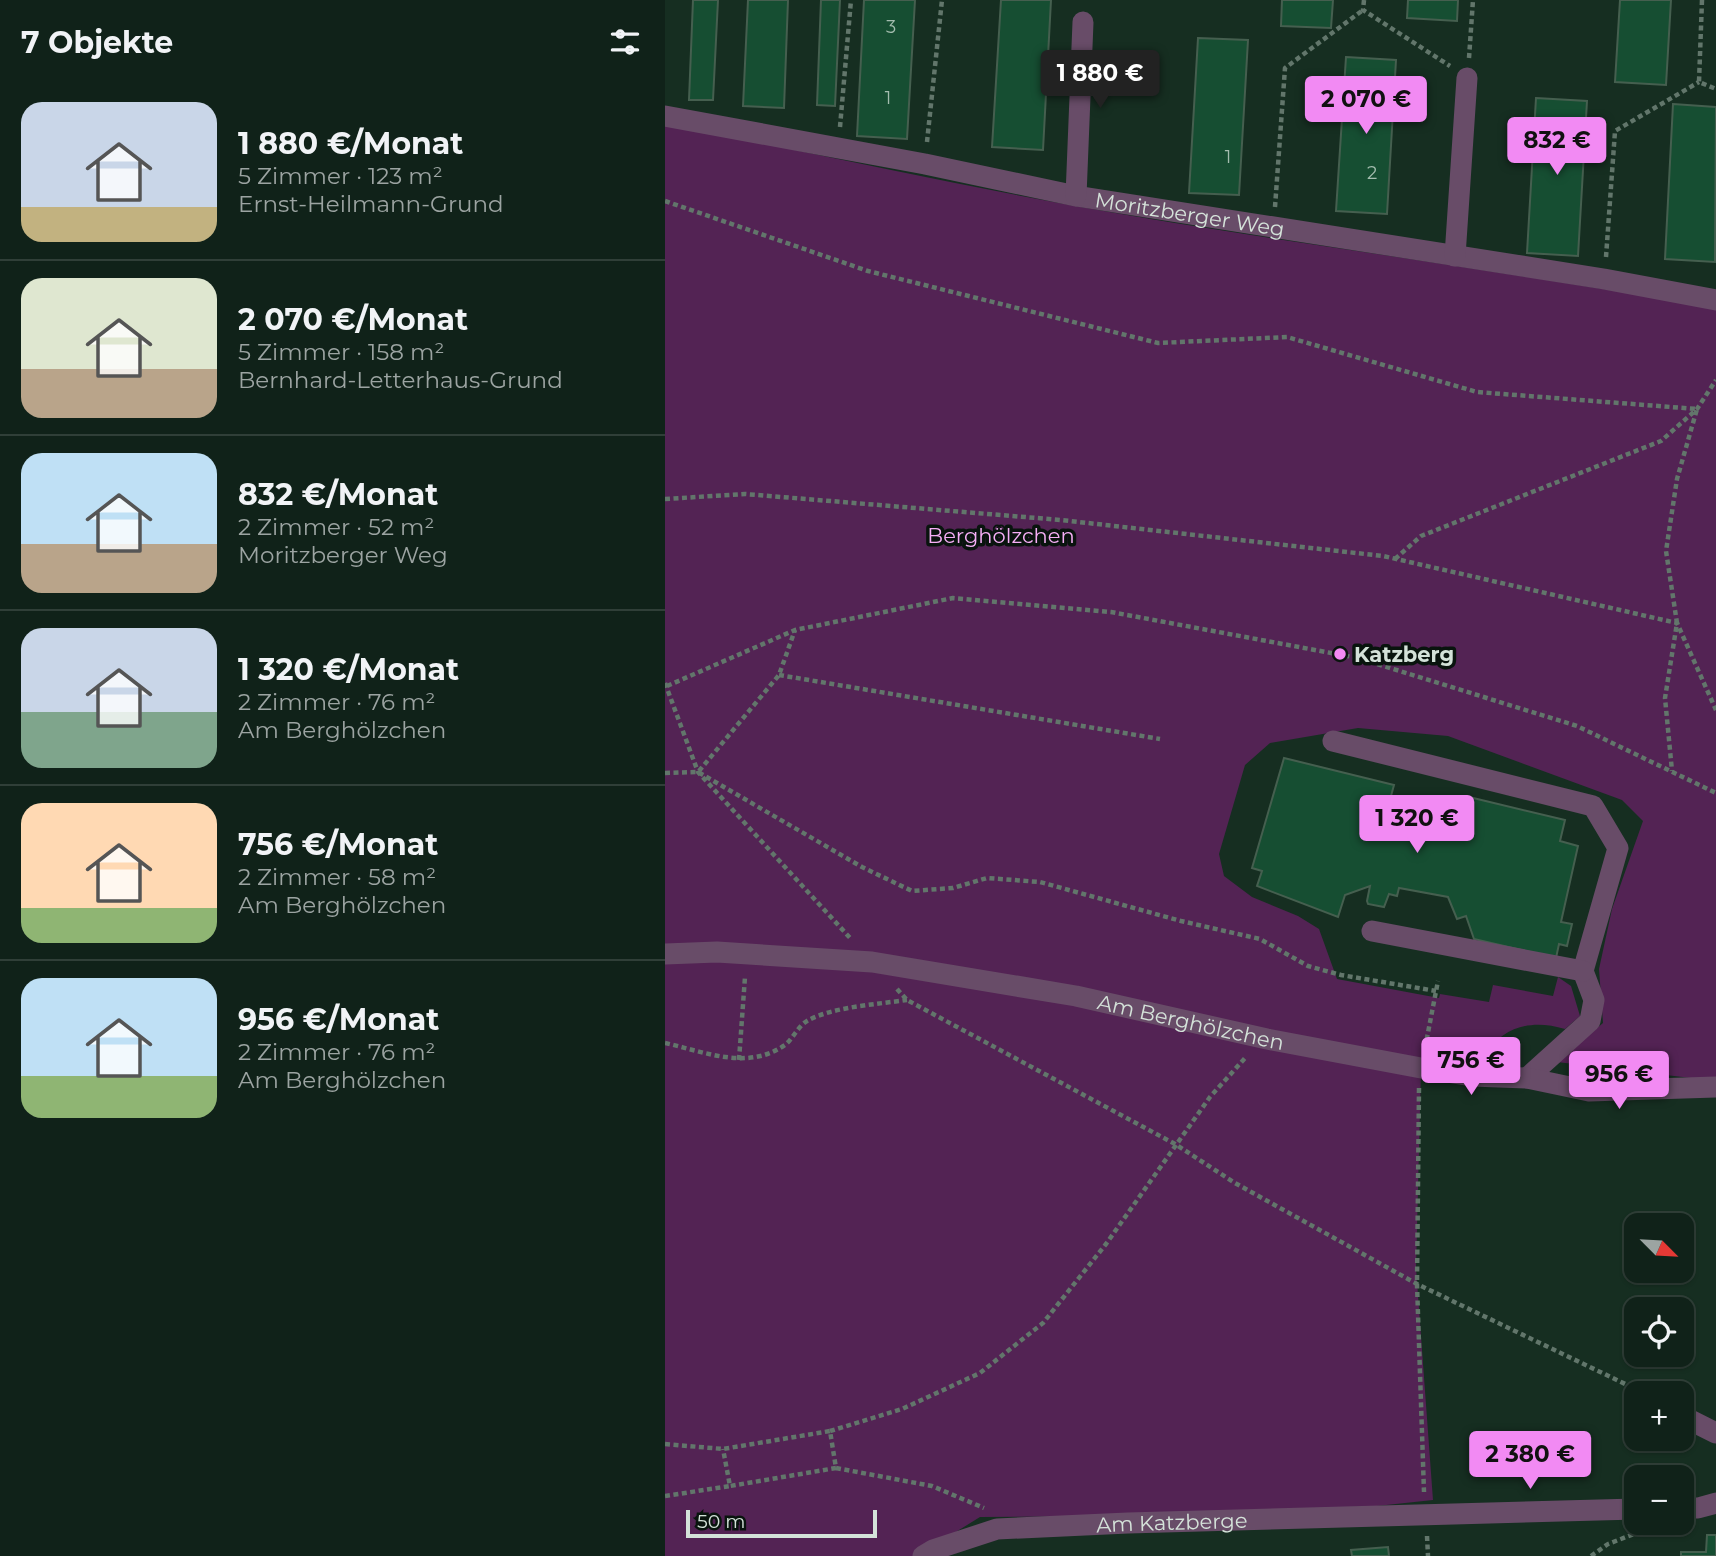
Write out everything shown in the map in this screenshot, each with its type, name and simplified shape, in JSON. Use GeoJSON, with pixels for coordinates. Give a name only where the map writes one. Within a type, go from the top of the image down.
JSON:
{"type":"FeatureCollection","features":[{"type":"Feature","properties":{"kind":"street"},"geometry":{"type":"LineString","coordinates":[[1076,196],[1083,22]]}},
{"type":"Feature","properties":{"kind":"street"},"geometry":{"type":"LineString","coordinates":[[1455,256],[1467,78]]}},
{"type":"Feature","properties":{"kind":"street","name":"Moritzberger Weg"},"geometry":{"type":"LineString","coordinates":[[665,116],[925,164],[1076,196],[1604,279],[1716,300]]}},
{"type":"Feature","properties":{"kind":"street"},"geometry":{"type":"LineString","coordinates":[[1333,741],[1593,806],[1618,848],[1583,971],[1594,1000],[1590,1021],[1527,1078]]}},
{"type":"Feature","properties":{"kind":"street"},"geometry":{"type":"LineString","coordinates":[[1372,931],[1583,971]]}},
{"type":"Feature","properties":{"kind":"street","name":"Am Berghölzchen"},"geometry":{"type":"LineString","coordinates":[[665,954],[717,952],[872,962],[1076,996],[1421,1068],[1472,1076],[1527,1078],[1589,1091],[1716,1087]]}},
{"type":"Feature","properties":{"kind":"street"},"geometry":{"type":"LineString","coordinates":[[1694,1422],[1716,1433]]}},
{"type":"Feature","properties":{"kind":"street"},"geometry":{"type":"LineString","coordinates":[[1694,1508],[1716,1503]]}},
{"type":"Feature","properties":{"kind":"street","name":"Am Katzberge"},"geometry":{"type":"LineString","coordinates":[[923,1556],[933,1550],[997,1529],[1624,1509]]}},
{"type":"Feature","properties":{"kind":"path"},"geometry":{"type":"LineString","coordinates":[[839,149],[851,0]]}},
{"type":"Feature","properties":{"kind":"path"},"geometry":{"type":"LineString","coordinates":[[925,164],[942,0]]}},
{"type":"Feature","properties":{"kind":"path"},"geometry":{"type":"LineString","coordinates":[[1274,228],[1285,68],[1363,10],[1364,0]]}},
{"type":"Feature","properties":{"kind":"path"},"geometry":{"type":"LineString","coordinates":[[1363,10],[1467,78],[1473,0]]}},
{"type":"Feature","properties":{"kind":"path"},"geometry":{"type":"LineString","coordinates":[[1699,82],[1702,0]]}},
{"type":"Feature","properties":{"kind":"path"},"geometry":{"type":"LineString","coordinates":[[1699,82],[1716,89]]}},
{"type":"Feature","properties":{"kind":"path"},"geometry":{"type":"LineString","coordinates":[[1604,279],[1615,131],[1699,82]]}},
{"type":"Feature","properties":{"kind":"path"},"geometry":{"type":"LineString","coordinates":[[665,201],[867,271],[1158,343],[1287,337],[1477,392],[1697,409]]}},
{"type":"Feature","properties":{"kind":"path"},"geometry":{"type":"LineString","coordinates":[[1395,559],[1421,536],[1661,441],[1697,409],[1716,380]]}},
{"type":"Feature","properties":{"kind":"path"},"geometry":{"type":"LineString","coordinates":[[1697,409],[1677,479],[1666,551],[1677,623],[1716,710]]}},
{"type":"Feature","properties":{"kind":"path"},"geometry":{"type":"LineString","coordinates":[[665,499],[745,494],[1062,520],[1395,559],[1677,623]]}},
{"type":"Feature","properties":{"kind":"path"},"geometry":{"type":"LineString","coordinates":[[843,930],[698,772],[666,684],[795,630],[953,598],[1111,612],[1359,658],[1577,726],[1716,793]]}},
{"type":"Feature","properties":{"kind":"path"},"geometry":{"type":"LineString","coordinates":[[1672,771],[1665,698],[1677,623]]}},
{"type":"Feature","properties":{"kind":"path"},"geometry":{"type":"LineString","coordinates":[[698,772],[779,675],[795,630]]}},
{"type":"Feature","properties":{"kind":"path"},"geometry":{"type":"LineString","coordinates":[[779,675],[1160,738]]}},
{"type":"Feature","properties":{"kind":"path"},"geometry":{"type":"LineString","coordinates":[[665,773],[698,772],[862,867],[912,891],[953,888],[987,878],[1040,882],[1181,921],[1260,939],[1308,966],[1341,975],[1436,991]]}},
{"type":"Feature","properties":{"kind":"path"},"geometry":{"type":"LineString","coordinates":[[739,1060],[747,954]]}},
{"type":"Feature","properties":{"kind":"path"},"geometry":{"type":"LineString","coordinates":[[872,962],[907,1000],[1175,1144],[1235,1184],[1417,1284],[1624,1383]]}},
{"type":"Feature","properties":{"kind":"path"},"geometry":{"type":"LineString","coordinates":[[1421,1068],[1438,981]]}},
{"type":"Feature","properties":{"kind":"path"},"geometry":{"type":"LineString","coordinates":[[665,1043],[739,1060],[761,1057],[786,1044],[805,1021],[841,1010],[907,1000]]}},
{"type":"Feature","properties":{"kind":"path"},"geometry":{"type":"LineString","coordinates":[[665,1444],[723,1448],[830,1431],[902,1409],[980,1373],[1042,1323],[1106,1244],[1175,1144],[1238,1063],[1267,1038]]}},
{"type":"Feature","properties":{"kind":"path"},"geometry":{"type":"LineString","coordinates":[[1418,1108],[1417,1284],[1425,1514]]}},
{"type":"Feature","properties":{"kind":"path"},"geometry":{"type":"LineString","coordinates":[[830,1431],[836,1468]]}},
{"type":"Feature","properties":{"kind":"path"},"geometry":{"type":"LineString","coordinates":[[723,1448],[730,1486]]}},
{"type":"Feature","properties":{"kind":"path"},"geometry":{"type":"LineString","coordinates":[[665,1496],[836,1468],[932,1486],[986,1509],[997,1529]]}},
{"type":"Feature","properties":{"kind":"path"},"geometry":{"type":"LineString","coordinates":[[1591,1556],[1608,1544],[1630,1535]]}},
{"type":"Feature","properties":{"kind":"path"},"geometry":{"type":"LineString","coordinates":[[1427,1539],[1428,1556]]}},
{"type":"Feature","properties":{"kind":"green space","name":"Berghölzchen"},"geometry":{"type":"Polygon","coordinates":[[[665,123],[1075,206],[1556,281],[1716,309],[1716,1081],[1557,1062],[1603,1023],[1599,969],[1612,909],[1643,821],[1622,800],[1448,736],[1358,728],[1270,743],[1245,765],[1219,854],[1224,876],[1252,897],[1298,916],[1319,929],[1337,979],[1439,998],[1440,994],[1489,1002],[1493,985],[1553,996],[1558,977],[1571,986],[1580,1016],[1565,1029],[1541,1025],[1519,1028],[1500,1038],[1484,1056],[1426,1050],[1421,1068],[1416,1268],[1433,1500],[1377,1506],[1121,1516],[980,1517],[917,1556],[665,1556],[665,123]]]}},
{"type":"Feature","properties":{"kind":"building"},"geometry":{"type":"Polygon","coordinates":[[[693,0],[718,0],[713,100],[689,100],[693,0]]]}},
{"type":"Feature","properties":{"kind":"building"},"geometry":{"type":"Polygon","coordinates":[[[748,0],[788,0],[784,108],[743,106],[748,0]]]}},
{"type":"Feature","properties":{"kind":"building"},"geometry":{"type":"Polygon","coordinates":[[[821,0],[840,0],[835,106],[817,105],[821,0]]]}},
{"type":"Feature","properties":{"kind":"building"},"geometry":{"type":"Polygon","coordinates":[[[864,0],[915,0],[907,139],[857,136],[864,0]]]}},
{"type":"Feature","properties":{"kind":"building"},"geometry":{"type":"Polygon","coordinates":[[[1001,0],[1051,0],[1043,150],[992,147],[1001,0]]]}},
{"type":"Feature","properties":{"kind":"building"},"geometry":{"type":"Polygon","coordinates":[[[1282,0],[1333,0],[1331,28],[1281,26],[1282,0]]]}},
{"type":"Feature","properties":{"kind":"building"},"geometry":{"type":"Polygon","coordinates":[[[1408,0],[1458,0],[1457,21],[1407,18],[1408,0]]]}},
{"type":"Feature","properties":{"kind":"building"},"geometry":{"type":"Polygon","coordinates":[[[1620,0],[1671,0],[1666,85],[1615,82],[1620,0]]]}},
{"type":"Feature","properties":{"kind":"building"},"geometry":{"type":"Polygon","coordinates":[[[1198,38],[1248,40],[1239,195],[1189,193],[1198,38]]]}},
{"type":"Feature","properties":{"kind":"building"},"geometry":{"type":"Polygon","coordinates":[[[1346,57],[1396,60],[1387,214],[1336,211],[1346,57]]]}},
{"type":"Feature","properties":{"kind":"building"},"geometry":{"type":"Polygon","coordinates":[[[1536,98],[1587,101],[1578,256],[1527,253],[1536,98]]]}},
{"type":"Feature","properties":{"kind":"building"},"geometry":{"type":"Polygon","coordinates":[[[1673,104],[1716,107],[1715,262],[1665,259],[1673,104]]]}},
{"type":"Feature","properties":{"kind":"building"},"geometry":{"type":"Polygon","coordinates":[[[1284,758],[1394,785],[1391,796],[1465,814],[1469,797],[1565,820],[1560,841],[1578,846],[1561,922],[1572,924],[1567,946],[1559,944],[1556,958],[1474,939],[1466,916],[1457,919],[1448,897],[1399,888],[1397,896],[1389,894],[1384,907],[1368,904],[1370,886],[1345,895],[1338,917],[1257,886],[1262,871],[1252,868],[1284,758]]]}},
{"type":"Feature","properties":{"kind":"building"},"geometry":{"type":"Polygon","coordinates":[[[1707,1535],[1716,1535],[1716,1556],[1681,1556],[1681,1552],[1706,1552],[1707,1535]]]}},
{"type":"Feature","properties":{"kind":"building"},"geometry":{"type":"Polygon","coordinates":[[[1388,1547],[1389,1556],[1352,1556],[1351,1550],[1388,1547]]]}},
{"type":"Feature","properties":{"kind":"place","name":"Katzberg"},"geometry":{"type":"Point","coordinates":[1340,654]}}]}
